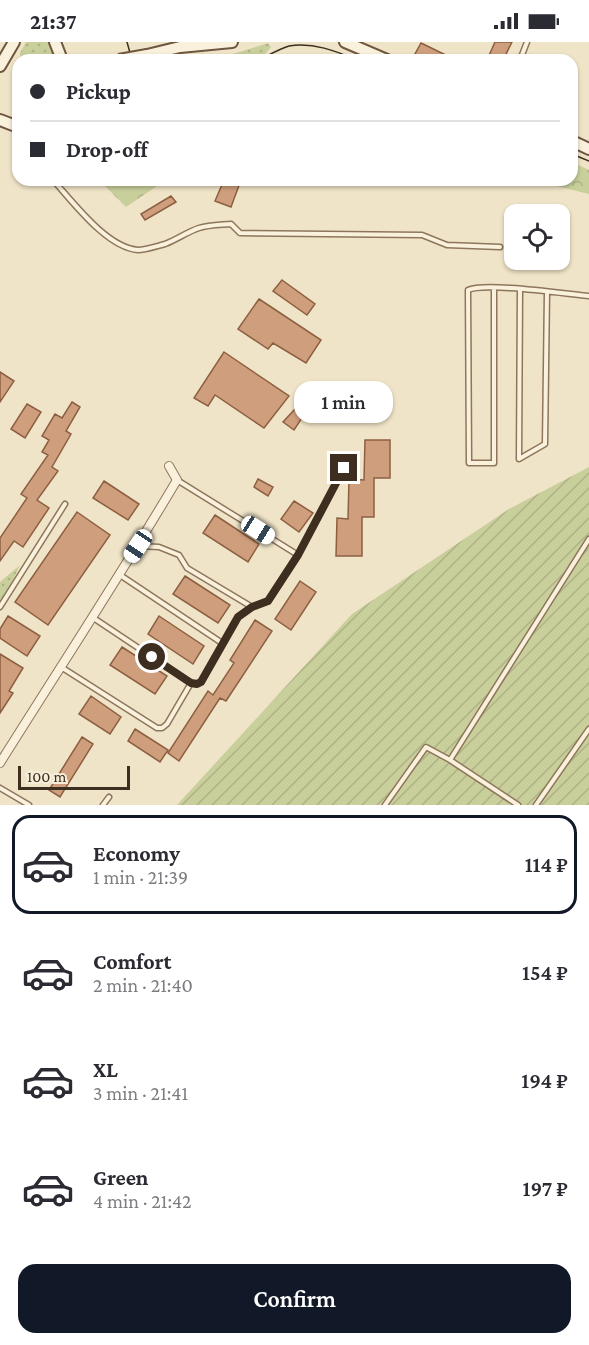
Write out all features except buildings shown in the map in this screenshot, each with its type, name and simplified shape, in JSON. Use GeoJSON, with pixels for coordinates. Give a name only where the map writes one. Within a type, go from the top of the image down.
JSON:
{"type":"FeatureCollection","features":[{"type":"Feature","properties":{"kind":"main road"},"geometry":{"type":"LineString","coordinates":[[0,66],[14,42]]}},
{"type":"Feature","properties":{"kind":"main road"},"geometry":{"type":"LineString","coordinates":[[151,54],[183,45],[232,42]]}},
{"type":"Feature","properties":{"kind":"main road"},"geometry":{"type":"LineString","coordinates":[[345,42],[373,54]]}},
{"type":"Feature","properties":{"kind":"street"},"geometry":{"type":"LineString","coordinates":[[0,763],[138,546],[177,480],[169,466]]}},
{"type":"Feature","properties":{"kind":"lane"},"geometry":{"type":"LineString","coordinates":[[58,186],[108,239],[139,250],[164,244],[198,228],[231,224],[240,233],[422,235],[447,245],[500,247]]}},
{"type":"Feature","properties":{"kind":"lane"},"geometry":{"type":"LineString","coordinates":[[494,288],[494,463],[469,462],[468,290],[494,288],[589,296]]}},
{"type":"Feature","properties":{"kind":"lane"},"geometry":{"type":"LineString","coordinates":[[520,290],[519,459],[545,444],[547,292]]}},
{"type":"Feature","properties":{"kind":"lane"},"geometry":{"type":"LineString","coordinates":[[92,617],[191,683],[201,682],[238,617],[252,607],[268,601],[298,555],[344,468]]}},
{"type":"Feature","properties":{"kind":"lane"},"geometry":{"type":"LineString","coordinates":[[177,480],[298,555]]}},
{"type":"Feature","properties":{"kind":"lane"},"geometry":{"type":"LineString","coordinates":[[0,607],[65,504]]}},
{"type":"Feature","properties":{"kind":"lane"},"geometry":{"type":"LineString","coordinates":[[450,760],[589,539]]}},
{"type":"Feature","properties":{"kind":"lane"},"geometry":{"type":"LineString","coordinates":[[138,546],[159,548],[179,555],[187,567],[252,607]]}},
{"type":"Feature","properties":{"kind":"lane"},"geometry":{"type":"LineString","coordinates":[[119,574],[222,643]]}},
{"type":"Feature","properties":{"kind":"lane"},"geometry":{"type":"LineString","coordinates":[[60,666],[157,728],[162,728],[167,724],[191,683]]}},
{"type":"Feature","properties":{"kind":"lane"},"geometry":{"type":"LineString","coordinates":[[536,805],[589,729]]}},
{"type":"Feature","properties":{"kind":"lane"},"geometry":{"type":"LineString","coordinates":[[385,805],[426,747],[450,760],[518,805]]}},
{"type":"Feature","properties":{"kind":"lane"},"geometry":{"type":"LineString","coordinates":[[0,788],[29,805]]}},
{"type":"Feature","properties":{"kind":"lane"},"geometry":{"type":"LineString","coordinates":[[103,805],[109,797]]}},
{"type":"Feature","properties":{"kind":"green space"},"geometry":{"type":"Polygon","coordinates":[[[26,42],[48,42],[56,54],[20,54],[26,42]]]}},
{"type":"Feature","properties":{"kind":"green space"},"geometry":{"type":"Polygon","coordinates":[[[268,43],[271,47],[264,54],[233,54],[268,43]]]}},
{"type":"Feature","properties":{"kind":"green space"},"geometry":{"type":"Polygon","coordinates":[[[578,165],[589,170],[589,194],[556,186],[578,186],[578,165]]]}},
{"type":"Feature","properties":{"kind":"green space"},"geometry":{"type":"Polygon","coordinates":[[[105,186],[157,186],[126,207],[105,186]]]}},
{"type":"Feature","properties":{"kind":"green space"},"geometry":{"type":"Polygon","coordinates":[[[589,467],[589,805],[177,805],[352,614],[509,509],[589,467]]]}},
{"type":"Feature","properties":{"kind":"green space"},"geometry":{"type":"Polygon","coordinates":[[[20,565],[5,597],[0,603],[0,582],[20,565]]]}},
{"type":"Feature","properties":{"kind":"tram line"},"geometry":{"type":"LineString","coordinates":[[127,42],[130,54]]}},
{"type":"Feature","properties":{"kind":"tram line"},"geometry":{"type":"LineString","coordinates":[[271,54],[285,47],[298,45],[324,48],[343,54]]}},
{"type":"Feature","properties":{"kind":"tram line"},"geometry":{"type":"LineString","coordinates":[[578,156],[589,161]]}},
{"type":"Feature","properties":{"kind":"route"},"geometry":{"type":"LineString","coordinates":[[152,657],[191,683],[201,682],[238,617],[252,607],[268,601],[298,555],[344,468]]}}]}
